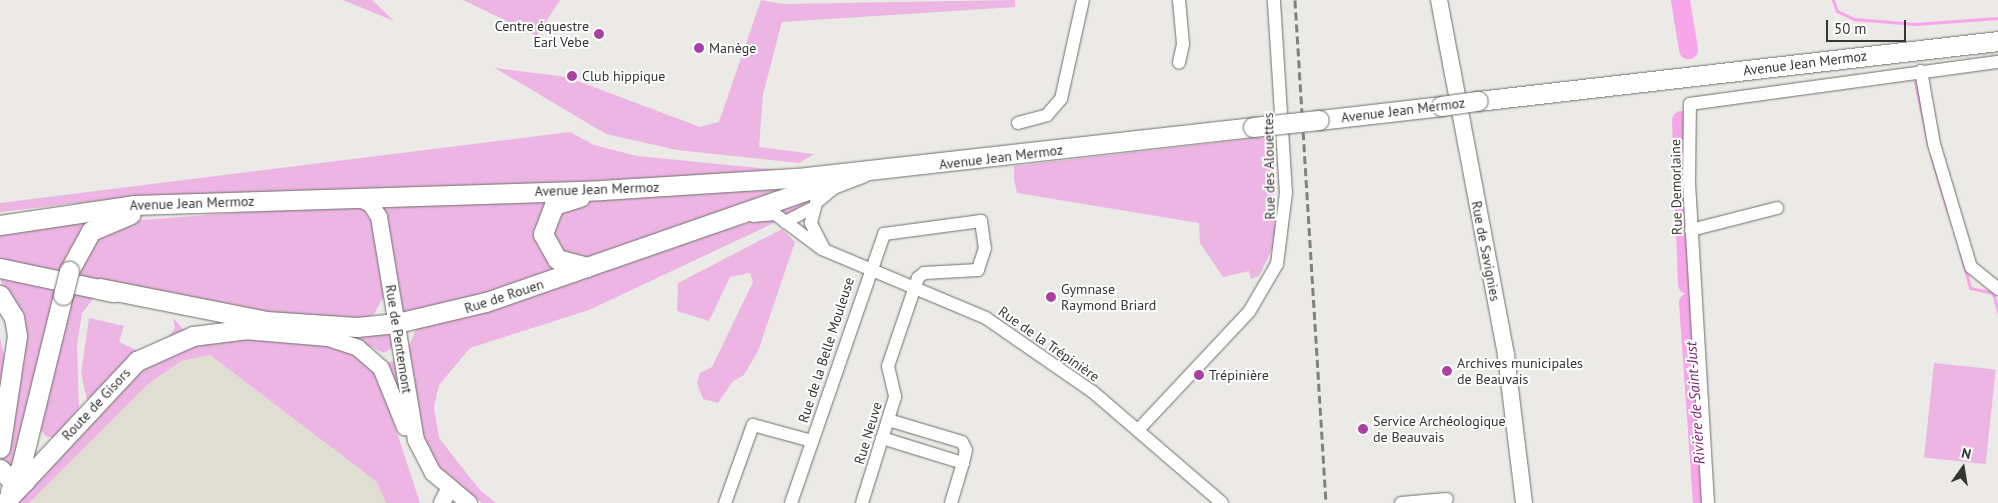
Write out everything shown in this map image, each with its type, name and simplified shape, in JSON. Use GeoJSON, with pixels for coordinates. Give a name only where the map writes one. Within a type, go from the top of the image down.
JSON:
{"type":"FeatureCollection","features":[{"type":"Feature","properties":{"kind":"main road","name":"Avenue Jean Mermoz"},"geometry":{"type":"LineString","coordinates":[[0,225],[120,206],[623,189],[894,169],[1998,41]]}},
{"type":"Feature","properties":{"kind":"main road","name":"Rue de Rouen"},"geometry":{"type":"LineString","coordinates":[[100,288],[254,320],[357,327],[396,323],[470,307],[590,267],[806,189],[894,169]]}},
{"type":"Feature","properties":{"kind":"main road"},"geometry":{"type":"LineString","coordinates":[[590,267],[568,264],[552,255],[544,238],[546,219],[565,200],[623,189]]}},
{"type":"Feature","properties":{"kind":"main road"},"geometry":{"type":"LineString","coordinates":[[3,503],[14,484],[69,271],[82,240],[106,221],[229,203]]}},
{"type":"Feature","properties":{"kind":"main road"},"geometry":{"type":"LineString","coordinates":[[0,268],[100,288],[175,311],[224,330]]}},
{"type":"Feature","properties":{"kind":"main road"},"geometry":{"type":"LineString","coordinates":[[0,295],[14,317],[17,336],[0,448]]}},
{"type":"Feature","properties":{"kind":"main road","name":"Route de Gisors"},"geometry":{"type":"LineString","coordinates":[[3,503],[14,484],[60,443],[137,361],[173,342],[224,330],[357,327]]}},
{"type":"Feature","properties":{"kind":"main road"},"geometry":{"type":"LineString","coordinates":[[31,422],[42,440],[60,443]]}},
{"type":"Feature","properties":{"kind":"main road"},"geometry":{"type":"LineString","coordinates":[[0,469],[14,484]]}},
{"type":"Feature","properties":{"kind":"street"},"geometry":{"type":"LineString","coordinates":[[1018,123],[1047,115],[1061,99],[1083,0]]}},
{"type":"Feature","properties":{"kind":"street"},"geometry":{"type":"LineString","coordinates":[[1179,0],[1183,44],[1179,63]]}},
{"type":"Feature","properties":{"kind":"street","name":"Rue des Alouettes"},"geometry":{"type":"LineString","coordinates":[[1138,429],[1249,312],[1269,283],[1280,254],[1286,193],[1274,0]]}},
{"type":"Feature","properties":{"kind":"street","name":"Rue de Savignies"},"geometry":{"type":"LineString","coordinates":[[1439,0],[1506,350],[1524,503]]}},
{"type":"Feature","properties":{"kind":"street"},"geometry":{"type":"LineString","coordinates":[[1998,62],[1921,71],[1934,144],[1971,267],[1998,289]]}},
{"type":"Feature","properties":{"kind":"street","name":"Rue Demorlaine"},"geometry":{"type":"LineString","coordinates":[[1708,503],[1692,230],[1690,104],[1921,71]]}},
{"type":"Feature","properties":{"kind":"street"},"geometry":{"type":"LineString","coordinates":[[785,222],[814,207],[828,191],[873,173]]}},
{"type":"Feature","properties":{"kind":"street","name":"Rue de Pentemont"},"geometry":{"type":"LineString","coordinates":[[349,197],[366,200],[378,213],[414,434],[429,468],[456,499]]}},
{"type":"Feature","properties":{"kind":"street"},"geometry":{"type":"LineString","coordinates":[[814,207],[813,230],[830,253]]}},
{"type":"Feature","properties":{"kind":"street"},"geometry":{"type":"LineString","coordinates":[[1692,230],[1778,208]]}},
{"type":"Feature","properties":{"kind":"street","name":"Rue de la Trépinière"},"geometry":{"type":"LineString","coordinates":[[708,224],[766,213],[785,222],[830,253],[986,318],[1082,384],[1138,429],[1222,503]]}},
{"type":"Feature","properties":{"kind":"street","name":"Rue de la Belle Mouleuse"},"geometry":{"type":"LineString","coordinates":[[791,503],[869,269],[886,232],[981,221],[985,248],[980,268],[946,275],[922,274],[915,287]]}},
{"type":"Feature","properties":{"kind":"street","name":"Rue Neuve"},"geometry":{"type":"LineString","coordinates":[[862,503],[894,397],[886,370],[915,287]]}},
{"type":"Feature","properties":{"kind":"street"},"geometry":{"type":"LineString","coordinates":[[224,330],[341,341],[368,355],[384,374],[412,445],[429,468]]}},
{"type":"Feature","properties":{"kind":"street"},"geometry":{"type":"LineString","coordinates":[[368,355],[387,356],[400,347]]}},
{"type":"Feature","properties":{"kind":"street"},"geometry":{"type":"LineString","coordinates":[[888,420],[962,442],[966,450],[951,503]]}},
{"type":"Feature","properties":{"kind":"street","name":"Rue de la Belle Mouleuse"},"geometry":{"type":"LineString","coordinates":[[725,503],[753,425],[812,441]]}},
{"type":"Feature","properties":{"kind":"street"},"geometry":{"type":"LineString","coordinates":[[882,438],[963,463]]}},
{"type":"Feature","properties":{"kind":"street"},"geometry":{"type":"LineString","coordinates":[[1401,503],[1447,499]]}},
{"type":"Feature","properties":{"kind":"shaded area"},"geometry":{"type":"Polygon","coordinates":[[[343,0],[372,0],[394,21],[343,0]]]}},
{"type":"Feature","properties":{"kind":"shaded area"},"geometry":{"type":"Polygon","coordinates":[[[463,0],[560,0],[537,36],[463,0]]]}},
{"type":"Feature","properties":{"kind":"shaded area"},"geometry":{"type":"Polygon","coordinates":[[[761,0],[783,4],[1015,0],[1015,7],[782,22],[763,94],[759,147],[814,154],[799,163],[677,150],[606,134],[495,68],[567,77],[700,127],[719,122],[761,0]]]}},
{"type":"Feature","properties":{"kind":"shaded area"},"geometry":{"type":"Polygon","coordinates":[[[570,132],[594,145],[637,156],[780,170],[772,175],[112,199],[0,212],[0,203],[570,132]]]}},
{"type":"Feature","properties":{"kind":"shaded area"},"geometry":{"type":"Polygon","coordinates":[[[1274,136],[1275,243],[1259,276],[1251,279],[1249,271],[1223,277],[1200,243],[1199,223],[1017,193],[1014,180],[1014,166],[1274,136]]]}},
{"type":"Feature","properties":{"kind":"shaded area"},"geometry":{"type":"Polygon","coordinates":[[[782,189],[587,260],[559,253],[550,223],[555,211],[584,200],[782,189]]]}},
{"type":"Feature","properties":{"kind":"shaded area"},"geometry":{"type":"Polygon","coordinates":[[[818,195],[787,216],[777,207],[818,195]]]}},
{"type":"Feature","properties":{"kind":"shaded area"},"geometry":{"type":"Polygon","coordinates":[[[555,198],[544,209],[566,268],[458,304],[401,316],[381,204],[555,198]]]}},
{"type":"Feature","properties":{"kind":"shaded area"},"geometry":{"type":"Polygon","coordinates":[[[332,205],[362,207],[374,226],[384,296],[374,314],[360,320],[277,319],[74,278],[87,243],[118,222],[332,205]]]}},
{"type":"Feature","properties":{"kind":"shaded area"},"geometry":{"type":"Polygon","coordinates":[[[113,213],[82,230],[63,273],[0,264],[0,234],[113,213]]]}},
{"type":"Feature","properties":{"kind":"shaded area"},"geometry":{"type":"Polygon","coordinates":[[[766,217],[776,222],[589,310],[470,348],[439,385],[434,407],[439,438],[479,489],[496,503],[482,503],[442,472],[423,442],[407,351],[417,327],[766,217]]]}},
{"type":"Feature","properties":{"kind":"shaded area"},"geometry":{"type":"Polygon","coordinates":[[[782,229],[795,242],[758,351],[744,375],[733,381],[718,403],[703,399],[697,383],[700,373],[712,367],[753,282],[750,273],[730,277],[709,321],[677,311],[678,283],[782,229]]]}},
{"type":"Feature","properties":{"kind":"shaded area"},"geometry":{"type":"Polygon","coordinates":[[[0,276],[59,288],[14,470],[3,465],[3,454],[20,359],[0,276]]]}},
{"type":"Feature","properties":{"kind":"shaded area"},"geometry":{"type":"Polygon","coordinates":[[[70,291],[94,298],[82,313],[77,345],[79,408],[56,437],[47,437],[37,426],[70,291]]]}},
{"type":"Feature","properties":{"kind":"shaded area"},"geometry":{"type":"Polygon","coordinates":[[[89,318],[124,326],[119,342],[142,353],[87,400],[81,373],[89,318]]]}},
{"type":"Feature","properties":{"kind":"shaded area"},"geometry":{"type":"Polygon","coordinates":[[[173,318],[185,331],[167,339],[175,328],[173,318]]]}},
{"type":"Feature","properties":{"kind":"shaded area"},"geometry":{"type":"Polygon","coordinates":[[[394,330],[392,348],[384,353],[348,336],[351,332],[394,330]]]}},
{"type":"Feature","properties":{"kind":"shaded area"},"geometry":{"type":"Polygon","coordinates":[[[0,337],[5,362],[0,394],[0,337]]]}},
{"type":"Feature","properties":{"kind":"shaded area"},"geometry":{"type":"Polygon","coordinates":[[[215,337],[332,344],[347,350],[378,375],[420,503],[386,503],[377,482],[210,355],[181,361],[147,385],[29,503],[14,503],[128,377],[148,363],[215,337]]]}},
{"type":"Feature","properties":{"kind":"shaded area"},"geometry":{"type":"Polygon","coordinates":[[[210,355],[377,482],[386,503],[29,503],[147,385],[181,361],[210,355]]]}},
{"type":"Feature","properties":{"kind":"shaded area"},"geometry":{"type":"Polygon","coordinates":[[[399,360],[403,403],[385,363],[399,360]]]}},
{"type":"Feature","properties":{"kind":"shaded area"},"geometry":{"type":"Polygon","coordinates":[[[1934,363],[1996,369],[1986,464],[1924,457],[1934,363]]]}},
{"type":"Feature","properties":{"kind":"waterway","name":"Rivière de Saint-Just"},"geometry":{"type":"LineString","coordinates":[[1680,0],[1688,49]]}},
{"type":"Feature","properties":{"kind":"waterway"},"geometry":{"type":"LineString","coordinates":[[1833,0],[1837,11],[1854,19],[1915,24],[1998,18]]}},
{"type":"Feature","properties":{"kind":"waterway"},"geometry":{"type":"LineString","coordinates":[[1915,82],[1929,147]]}},
{"type":"Feature","properties":{"kind":"waterway","name":"Rivière de Saint-Just"},"geometry":{"type":"LineString","coordinates":[[1681,120],[1687,284]]}},
{"type":"Feature","properties":{"kind":"waterway"},"geometry":{"type":"LineString","coordinates":[[1931,155],[1947,209]]}},
{"type":"Feature","properties":{"kind":"waterway"},"geometry":{"type":"LineString","coordinates":[[1961,254],[1970,288],[1993,293],[1998,312]]}},
{"type":"Feature","properties":{"kind":"waterway","name":"Rivière de Saint-Just"},"geometry":{"type":"LineString","coordinates":[[1688,302],[1702,503]]}},
{"type":"Feature","properties":{"kind":"railway"},"geometry":{"type":"LineString","coordinates":[[1295,0],[1326,503]]}},
{"type":"Feature","properties":{"kind":"place","name":"Centre équestre Earl Vebe"},"geometry":{"type":"Point","coordinates":[599,34]}},
{"type":"Feature","properties":{"kind":"place","name":"Manège"},"geometry":{"type":"Point","coordinates":[699,48]}},
{"type":"Feature","properties":{"kind":"place","name":"Club hippique"},"geometry":{"type":"Point","coordinates":[572,76]}},
{"type":"Feature","properties":{"kind":"place","name":"Gymnase Raymond Briard"},"geometry":{"type":"Point","coordinates":[1051,297]}},
{"type":"Feature","properties":{"kind":"place","name":"Archives municipales de Beauvais"},"geometry":{"type":"Point","coordinates":[1447,371]}},
{"type":"Feature","properties":{"kind":"place","name":"Trépinière"},"geometry":{"type":"Point","coordinates":[1199,375]}},
{"type":"Feature","properties":{"kind":"place","name":"Service Archéologique de Beauvais"},"geometry":{"type":"Point","coordinates":[1363,429]}}]}
